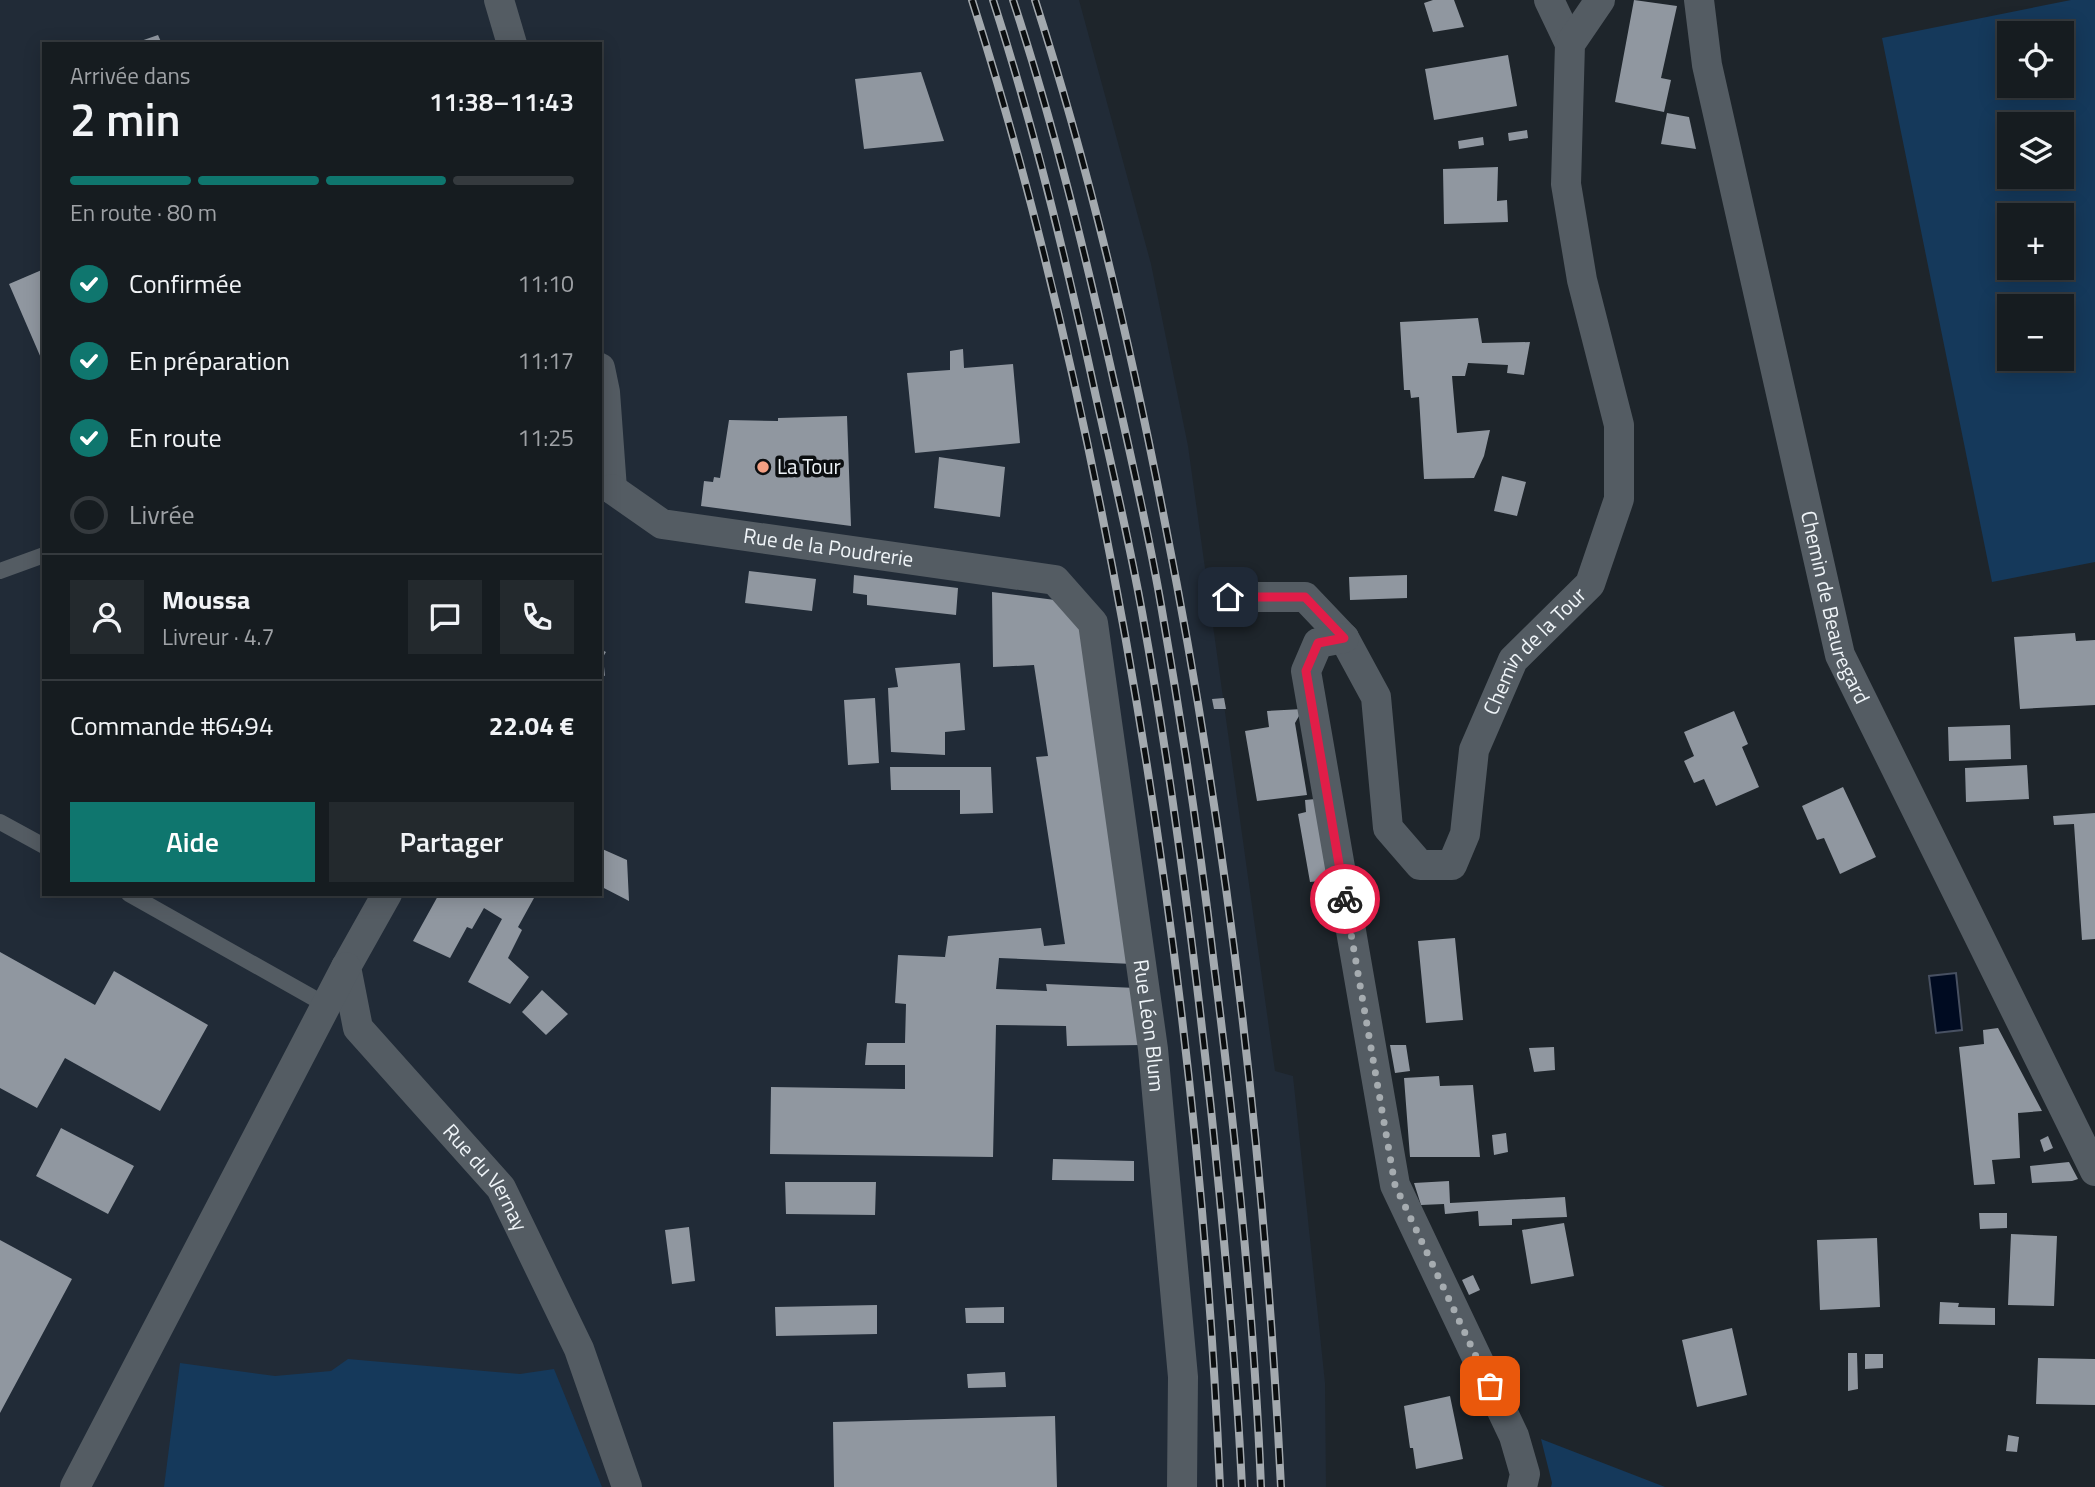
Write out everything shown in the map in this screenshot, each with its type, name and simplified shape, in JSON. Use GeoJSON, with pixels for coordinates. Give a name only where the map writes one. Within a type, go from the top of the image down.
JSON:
{"type":"FeatureCollection","features":[{"type":"Feature","properties":{"kind":"street"},"geometry":{"type":"LineString","coordinates":[[499,0],[511,42]]}},
{"type":"Feature","properties":{"kind":"street"},"geometry":{"type":"LineString","coordinates":[[1549,0],[1570,44]]}},
{"type":"Feature","properties":{"kind":"street"},"geometry":{"type":"LineString","coordinates":[[1570,44],[1600,0]]}},
{"type":"Feature","properties":{"kind":"street","name":"Chemin de Beauregard"},"geometry":{"type":"LineString","coordinates":[[1699,0],[1707,65],[1840,656],[2095,1171]]}},
{"type":"Feature","properties":{"kind":"street","name":"Chemin de la Tour"},"geometry":{"type":"LineString","coordinates":[[1228,597],[1305,597],[1344,638],[1376,697],[1388,828],[1420,865],[1452,865],[1465,834],[1475,750],[1513,660],[1590,584],[1619,499],[1619,425],[1582,280],[1566,184],[1570,44]]}},
{"type":"Feature","properties":{"kind":"street"},"geometry":{"type":"LineString","coordinates":[[602,378],[605,392],[606,500]]}},
{"type":"Feature","properties":{"kind":"street","name":"Rue de la Poudrerie"},"geometry":{"type":"LineString","coordinates":[[606,500],[662,524],[1055,580]]}},
{"type":"Feature","properties":{"kind":"street","name":"Rue Léon Blum"},"geometry":{"type":"LineString","coordinates":[[1055,580],[1093,623],[1153,1049],[1182,1377],[1182,1487]]}},
{"type":"Feature","properties":{"kind":"street"},"geometry":{"type":"LineString","coordinates":[[1344,638],[1318,643],[1306,671],[1395,1185],[1514,1436],[1525,1474],[1522,1487]]}},
{"type":"Feature","properties":{"kind":"street"},"geometry":{"type":"LineString","coordinates":[[75,1487],[326,1005],[386,896]]}},
{"type":"Feature","properties":{"kind":"street","name":"Rue du Vernay"},"geometry":{"type":"LineString","coordinates":[[346,967],[358,1028],[501,1188],[579,1349],[627,1487]]}},
{"type":"Feature","properties":{"kind":"lane"},"geometry":{"type":"LineString","coordinates":[[0,571],[42,556]]}},
{"type":"Feature","properties":{"kind":"lane"},"geometry":{"type":"LineString","coordinates":[[0,822],[42,845]]}},
{"type":"Feature","properties":{"kind":"lane"},"geometry":{"type":"LineString","coordinates":[[133,896],[326,1005]]}},
{"type":"Feature","properties":{"kind":"shaded area"},"geometry":{"type":"Polygon","coordinates":[[[0,0],[1079,0],[1151,264],[1188,446],[1275,1071],[1293,1076],[1325,1383],[1326,1487],[0,1487],[0,0]]]}},
{"type":"Feature","properties":{"kind":"shaded area"},"geometry":{"type":"Polygon","coordinates":[[[2071,0],[2095,0],[2095,562],[1992,582],[1882,38],[2071,0]]]}},
{"type":"Feature","properties":{"kind":"shaded area"},"geometry":{"type":"Polygon","coordinates":[[[1956,973],[1962,1030],[1936,1033],[1929,976],[1956,973]]]}},
{"type":"Feature","properties":{"kind":"shaded area"},"geometry":{"type":"Polygon","coordinates":[[[348,1359],[520,1374],[554,1369],[602,1487],[164,1487],[180,1363],[275,1376],[331,1371],[348,1359]]]}},
{"type":"Feature","properties":{"kind":"shaded area"},"geometry":{"type":"Polygon","coordinates":[[[1541,1439],[1665,1487],[1551,1487],[1541,1439]]]}},
{"type":"Feature","properties":{"kind":"building"},"geometry":{"type":"Polygon","coordinates":[[[1454,0],[1464,27],[1433,32],[1424,3],[1454,0]]]}},
{"type":"Feature","properties":{"kind":"building"},"geometry":{"type":"Polygon","coordinates":[[[1634,0],[1677,6],[1661,78],[1671,80],[1664,112],[1615,102],[1634,0]]]}},
{"type":"Feature","properties":{"kind":"building"},"geometry":{"type":"Polygon","coordinates":[[[158,35],[161,42],[138,42],[158,35]]]}},
{"type":"Feature","properties":{"kind":"building"},"geometry":{"type":"Polygon","coordinates":[[[1508,55],[1517,106],[1434,120],[1425,69],[1508,55]]]}},
{"type":"Feature","properties":{"kind":"building"},"geometry":{"type":"Polygon","coordinates":[[[921,72],[944,141],[864,149],[855,79],[921,72]]]}},
{"type":"Feature","properties":{"kind":"building"},"geometry":{"type":"Polygon","coordinates":[[[1667,113],[1689,117],[1696,149],[1661,144],[1667,113]]]}},
{"type":"Feature","properties":{"kind":"building"},"geometry":{"type":"Polygon","coordinates":[[[1527,130],[1528,138],[1509,141],[1508,133],[1527,130]]]}},
{"type":"Feature","properties":{"kind":"building"},"geometry":{"type":"Polygon","coordinates":[[[1483,137],[1484,145],[1459,149],[1458,141],[1483,137]]]}},
{"type":"Feature","properties":{"kind":"building"},"geometry":{"type":"Polygon","coordinates":[[[1498,167],[1497,201],[1507,200],[1508,222],[1444,224],[1443,169],[1498,167]]]}},
{"type":"Feature","properties":{"kind":"building"},"geometry":{"type":"Polygon","coordinates":[[[42,270],[42,360],[9,284],[42,270]]]}},
{"type":"Feature","properties":{"kind":"building"},"geometry":{"type":"Polygon","coordinates":[[[1478,318],[1482,343],[1530,342],[1524,375],[1507,373],[1508,365],[1468,363],[1465,376],[1452,376],[1457,433],[1490,430],[1484,456],[1474,478],[1424,479],[1419,397],[1411,398],[1410,390],[1404,390],[1400,322],[1478,318]]]}},
{"type":"Feature","properties":{"kind":"building"},"geometry":{"type":"Polygon","coordinates":[[[963,349],[964,368],[1013,364],[1020,443],[915,453],[907,373],[950,370],[950,351],[963,349]]]}},
{"type":"Feature","properties":{"kind":"building"},"geometry":{"type":"Polygon","coordinates":[[[847,416],[851,526],[701,506],[704,481],[713,482],[714,477],[720,478],[729,420],[778,421],[778,418],[847,416]]]}},
{"type":"Feature","properties":{"kind":"building"},"geometry":{"type":"Polygon","coordinates":[[[939,457],[1005,467],[1000,517],[934,508],[939,457]]]}},
{"type":"Feature","properties":{"kind":"building"},"geometry":{"type":"Polygon","coordinates":[[[1502,476],[1526,482],[1517,516],[1494,511],[1502,476]]]}},
{"type":"Feature","properties":{"kind":"building"},"geometry":{"type":"Polygon","coordinates":[[[749,571],[816,579],[812,611],[745,603],[749,571]]]}},
{"type":"Feature","properties":{"kind":"building"},"geometry":{"type":"Polygon","coordinates":[[[854,575],[958,588],[956,615],[867,605],[867,595],[853,593],[854,575]]]}},
{"type":"Feature","properties":{"kind":"building"},"geometry":{"type":"Polygon","coordinates":[[[1407,575],[1407,598],[1350,600],[1349,577],[1407,575]]]}},
{"type":"Feature","properties":{"kind":"building"},"geometry":{"type":"Polygon","coordinates":[[[992,592],[1063,601],[1083,632],[1133,964],[999,958],[996,989],[1047,991],[1046,984],[1136,988],[1142,1045],[1067,1046],[1066,1026],[996,1025],[993,1157],[770,1154],[771,1087],[905,1089],[905,1065],[865,1065],[867,1043],[905,1043],[906,1004],[895,1003],[898,955],[945,957],[948,936],[1041,928],[1044,946],[1065,944],[1036,757],[1048,756],[1034,665],[993,667],[992,592]]]}},
{"type":"Feature","properties":{"kind":"building"},"geometry":{"type":"Polygon","coordinates":[[[2075,633],[2076,641],[2095,640],[2095,705],[2020,709],[2014,637],[2075,633]]]}},
{"type":"Feature","properties":{"kind":"building"},"geometry":{"type":"Polygon","coordinates":[[[602,650],[606,652],[603,657],[605,676],[602,675],[602,650]]]}},
{"type":"Feature","properties":{"kind":"building"},"geometry":{"type":"Polygon","coordinates":[[[960,663],[965,730],[945,732],[945,755],[891,752],[888,688],[898,687],[895,668],[960,663]]]}},
{"type":"Feature","properties":{"kind":"building"},"geometry":{"type":"Polygon","coordinates":[[[875,698],[879,763],[848,765],[844,700],[875,698]]]}},
{"type":"Feature","properties":{"kind":"building"},"geometry":{"type":"Polygon","coordinates":[[[1224,698],[1226,709],[1214,709],[1212,699],[1224,698]]]}},
{"type":"Feature","properties":{"kind":"building"},"geometry":{"type":"Polygon","coordinates":[[[1303,709],[1295,723],[1307,795],[1257,801],[1245,731],[1269,727],[1267,711],[1303,709]]]}},
{"type":"Feature","properties":{"kind":"building"},"geometry":{"type":"Polygon","coordinates":[[[1734,711],[1748,744],[1742,747],[1759,787],[1716,806],[1704,779],[1694,783],[1684,761],[1694,756],[1684,732],[1734,711]]]}},
{"type":"Feature","properties":{"kind":"building"},"geometry":{"type":"Polygon","coordinates":[[[2010,725],[2011,759],[1949,761],[1948,727],[2010,725]]]}},
{"type":"Feature","properties":{"kind":"building"},"geometry":{"type":"Polygon","coordinates":[[[2027,765],[2029,799],[1966,802],[1965,768],[2027,765]]]}},
{"type":"Feature","properties":{"kind":"building"},"geometry":{"type":"Polygon","coordinates":[[[890,767],[991,767],[993,813],[960,814],[960,790],[891,790],[890,767]]]}},
{"type":"Feature","properties":{"kind":"building"},"geometry":{"type":"Polygon","coordinates":[[[1843,787],[1876,857],[1840,874],[1824,838],[1817,840],[1802,806],[1843,787]]]}},
{"type":"Feature","properties":{"kind":"building"},"geometry":{"type":"Polygon","coordinates":[[[1316,799],[1330,880],[1310,882],[1298,814],[1306,812],[1305,800],[1316,799]]]}},
{"type":"Feature","properties":{"kind":"building"},"geometry":{"type":"Polygon","coordinates":[[[2095,813],[2095,939],[2082,940],[2074,824],[2054,825],[2053,816],[2095,813]]]}},
{"type":"Feature","properties":{"kind":"building"},"geometry":{"type":"Polygon","coordinates":[[[602,849],[627,860],[629,901],[602,887],[602,849]]]}},
{"type":"Feature","properties":{"kind":"building"},"geometry":{"type":"Polygon","coordinates":[[[438,896],[534,898],[518,927],[522,930],[508,958],[529,977],[510,1004],[468,982],[502,919],[484,908],[472,929],[467,927],[450,958],[413,941],[438,896]]]}},
{"type":"Feature","properties":{"kind":"building"},"geometry":{"type":"Polygon","coordinates":[[[1455,938],[1463,1020],[1426,1023],[1418,941],[1455,938]]]}},
{"type":"Feature","properties":{"kind":"building"},"geometry":{"type":"Polygon","coordinates":[[[0,952],[95,1005],[114,971],[208,1025],[160,1111],[65,1058],[37,1108],[0,1088],[0,952]]]}},
{"type":"Feature","properties":{"kind":"building"},"geometry":{"type":"Polygon","coordinates":[[[542,990],[568,1014],[546,1035],[522,1012],[542,990]]]}},
{"type":"Feature","properties":{"kind":"building"},"geometry":{"type":"Polygon","coordinates":[[[1998,1028],[2042,1111],[2018,1113],[2020,1158],[1992,1160],[1995,1184],[1974,1185],[1959,1047],[1984,1044],[1983,1030],[1998,1028]]]}},
{"type":"Feature","properties":{"kind":"building"},"geometry":{"type":"Polygon","coordinates":[[[1390,1045],[1406,1045],[1410,1071],[1395,1073],[1390,1045]]]}},
{"type":"Feature","properties":{"kind":"building"},"geometry":{"type":"Polygon","coordinates":[[[1554,1047],[1555,1070],[1534,1072],[1529,1048],[1554,1047]]]}},
{"type":"Feature","properties":{"kind":"building"},"geometry":{"type":"Polygon","coordinates":[[[1439,1076],[1440,1086],[1473,1085],[1480,1157],[1410,1157],[1404,1078],[1439,1076]]]}},
{"type":"Feature","properties":{"kind":"building"},"geometry":{"type":"Polygon","coordinates":[[[61,1128],[134,1166],[108,1214],[36,1176],[61,1128]]]}},
{"type":"Feature","properties":{"kind":"building"},"geometry":{"type":"Polygon","coordinates":[[[1506,1133],[1508,1152],[1494,1155],[1492,1135],[1506,1133]]]}},
{"type":"Feature","properties":{"kind":"building"},"geometry":{"type":"Polygon","coordinates":[[[2048,1136],[2053,1148],[2044,1152],[2040,1140],[2048,1136]]]}},
{"type":"Feature","properties":{"kind":"building"},"geometry":{"type":"Polygon","coordinates":[[[1053,1159],[1134,1161],[1134,1181],[1052,1180],[1053,1159]]]}},
{"type":"Feature","properties":{"kind":"building"},"geometry":{"type":"Polygon","coordinates":[[[2069,1162],[2078,1179],[2032,1183],[2030,1166],[2069,1162]]]}},
{"type":"Feature","properties":{"kind":"building"},"geometry":{"type":"Polygon","coordinates":[[[1449,1181],[1450,1203],[1565,1197],[1567,1217],[1512,1219],[1512,1225],[1479,1226],[1478,1211],[1445,1214],[1444,1204],[1421,1205],[1414,1183],[1449,1181]]]}},
{"type":"Feature","properties":{"kind":"building"},"geometry":{"type":"Polygon","coordinates":[[[785,1182],[876,1182],[875,1215],[786,1214],[785,1182]]]}},
{"type":"Feature","properties":{"kind":"building"},"geometry":{"type":"Polygon","coordinates":[[[1979,1213],[2007,1213],[2007,1228],[1980,1229],[1979,1213]]]}},
{"type":"Feature","properties":{"kind":"building"},"geometry":{"type":"Polygon","coordinates":[[[1564,1223],[1574,1276],[1531,1284],[1522,1230],[1564,1223]]]}},
{"type":"Feature","properties":{"kind":"building"},"geometry":{"type":"Polygon","coordinates":[[[689,1227],[695,1281],[672,1284],[665,1230],[689,1227]]]}},
{"type":"Feature","properties":{"kind":"building"},"geometry":{"type":"Polygon","coordinates":[[[2011,1234],[2057,1236],[2054,1306],[2008,1305],[2011,1234]]]}},
{"type":"Feature","properties":{"kind":"building"},"geometry":{"type":"Polygon","coordinates":[[[1877,1238],[1880,1307],[1820,1310],[1817,1240],[1877,1238]]]}},
{"type":"Feature","properties":{"kind":"building"},"geometry":{"type":"Polygon","coordinates":[[[0,1240],[72,1279],[0,1413],[0,1240]]]}},
{"type":"Feature","properties":{"kind":"building"},"geometry":{"type":"Polygon","coordinates":[[[1473,1275],[1480,1290],[1469,1295],[1462,1280],[1473,1275]]]}},
{"type":"Feature","properties":{"kind":"building"},"geometry":{"type":"Polygon","coordinates":[[[1940,1302],[1959,1303],[1958,1307],[1995,1308],[1995,1325],[1939,1324],[1940,1302]]]}},
{"type":"Feature","properties":{"kind":"building"},"geometry":{"type":"Polygon","coordinates":[[[877,1305],[877,1334],[776,1336],[775,1307],[877,1305]]]}},
{"type":"Feature","properties":{"kind":"building"},"geometry":{"type":"Polygon","coordinates":[[[1004,1307],[1004,1323],[966,1323],[965,1308],[1004,1307]]]}},
{"type":"Feature","properties":{"kind":"building"},"geometry":{"type":"Polygon","coordinates":[[[1732,1328],[1747,1395],[1697,1407],[1682,1340],[1732,1328]]]}},
{"type":"Feature","properties":{"kind":"building"},"geometry":{"type":"Polygon","coordinates":[[[1848,1353],[1857,1353],[1858,1389],[1848,1391],[1848,1353]]]}},
{"type":"Feature","properties":{"kind":"building"},"geometry":{"type":"Polygon","coordinates":[[[1865,1354],[1883,1354],[1883,1368],[1865,1369],[1865,1354]]]}},
{"type":"Feature","properties":{"kind":"building"},"geometry":{"type":"Polygon","coordinates":[[[2038,1358],[2095,1359],[2095,1405],[2036,1404],[2038,1358]]]}},
{"type":"Feature","properties":{"kind":"building"},"geometry":{"type":"Polygon","coordinates":[[[1005,1372],[1006,1387],[968,1388],[967,1374],[1005,1372]]]}},
{"type":"Feature","properties":{"kind":"building"},"geometry":{"type":"Polygon","coordinates":[[[1450,1396],[1463,1459],[1416,1469],[1404,1406],[1450,1396]]]}},
{"type":"Feature","properties":{"kind":"building"},"geometry":{"type":"Polygon","coordinates":[[[1055,1416],[1057,1487],[834,1487],[833,1422],[1055,1416]]]}},
{"type":"Feature","properties":{"kind":"building"},"geometry":{"type":"Polygon","coordinates":[[[2008,1435],[2019,1437],[2017,1452],[2006,1451],[2008,1435]]]}},
{"type":"Feature","properties":{"kind":"railway"},"geometry":{"type":"LineString","coordinates":[[972,0],[1018,156],[1059,314],[1110,554],[1143,741],[1187,1059],[1207,1273],[1220,1487]]}},
{"type":"Feature","properties":{"kind":"railway"},"geometry":{"type":"LineString","coordinates":[[993,0],[1023,98],[1062,247],[1126,531],[1153,674],[1181,860],[1211,1109],[1229,1298],[1242,1487]]}},
{"type":"Feature","properties":{"kind":"railway"},"geometry":{"type":"LineString","coordinates":[[1013,0],[1055,142],[1092,285],[1145,521],[1169,650],[1197,830],[1230,1095],[1249,1291],[1261,1487]]}},
{"type":"Feature","properties":{"kind":"railway"},"geometry":{"type":"LineString","coordinates":[[1035,0],[1074,129],[1138,391],[1165,523],[1207,762],[1241,1003],[1254,1124],[1281,1487]]}},
{"type":"Feature","properties":{"kind":"way so far"},"geometry":{"type":"LineString","coordinates":[[1345,899],[1395,1185],[1490,1386]]}},
{"type":"Feature","properties":{"kind":"place","name":"La Tour"},"geometry":{"type":"Point","coordinates":[763,467]}},
{"type":"Feature","properties":{"kind":"route"},"geometry":{"type":"LineString","coordinates":[[1228,597],[1305,597],[1344,638],[1318,643],[1306,671],[1345,899]]}}]}
